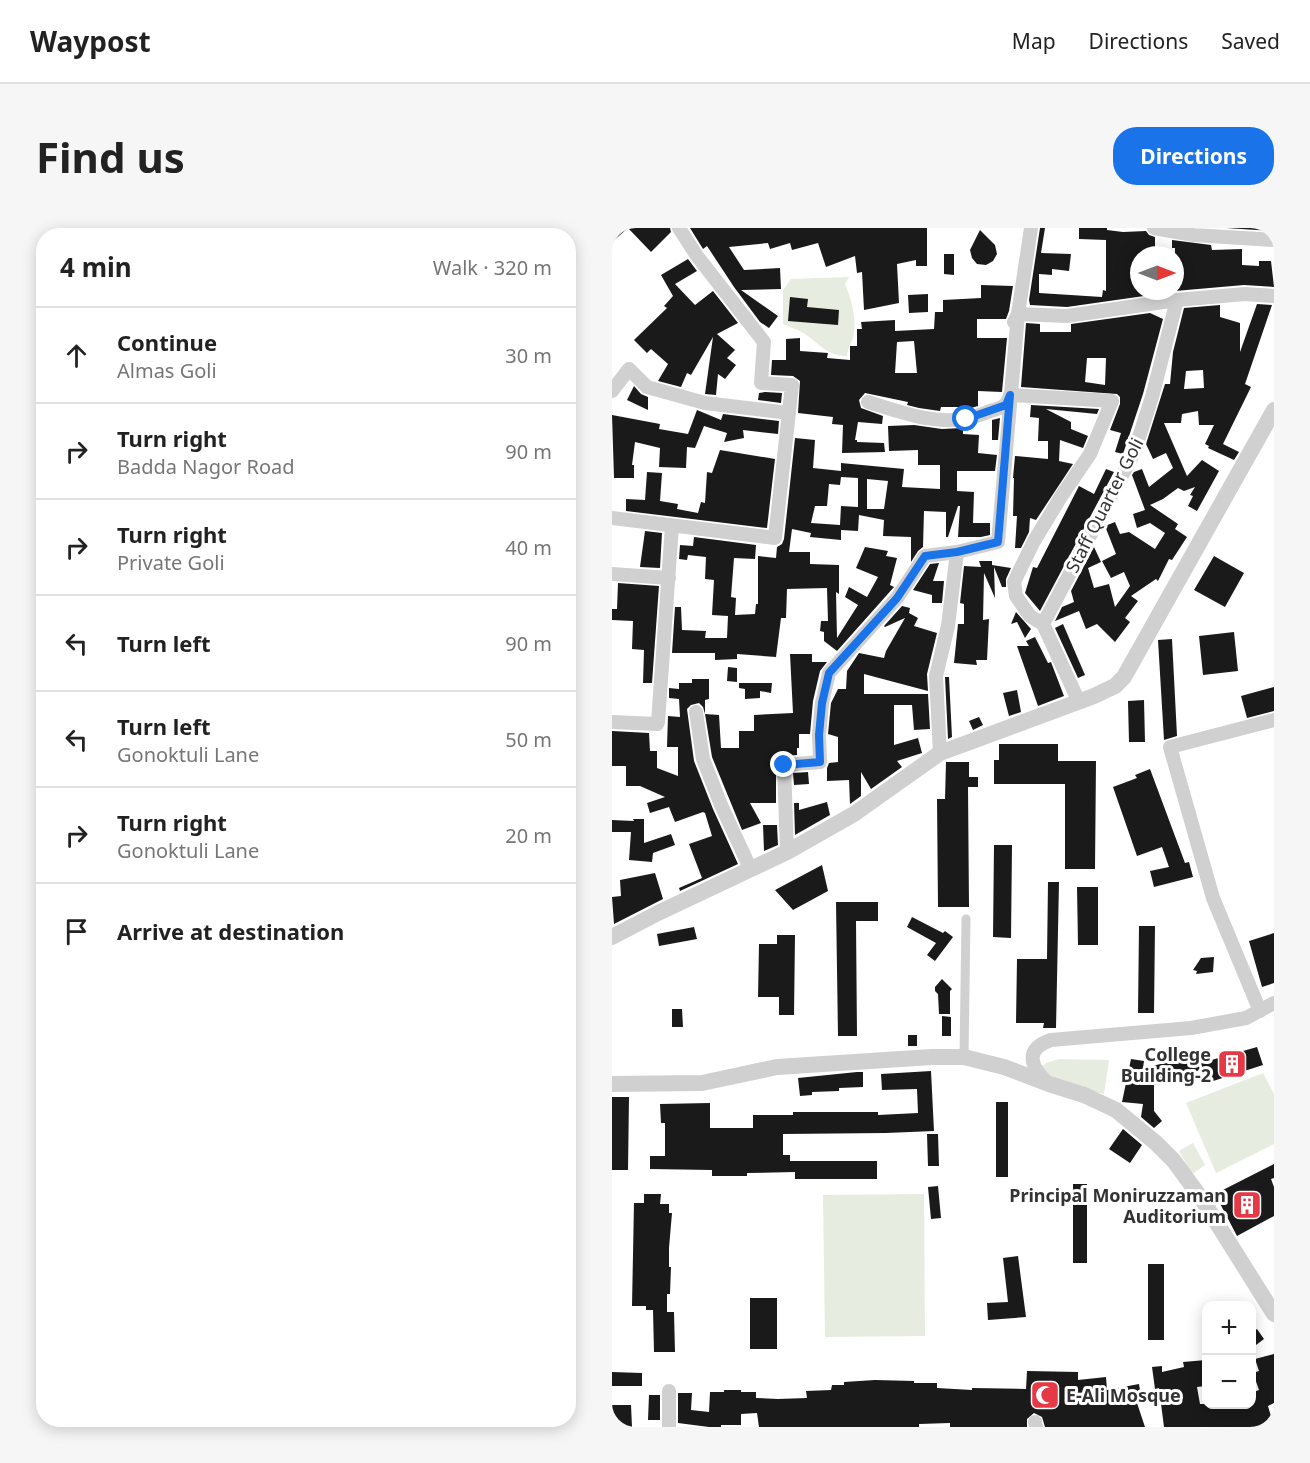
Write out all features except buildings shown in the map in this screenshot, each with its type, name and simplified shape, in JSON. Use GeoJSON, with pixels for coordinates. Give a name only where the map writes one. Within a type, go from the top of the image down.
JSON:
{"type":"FeatureCollection","features":[{"type":"Feature","properties":{"kind":"street"},"geometry":{"type":"LineString","coordinates":[[612,518],[775,538],[792,385],[762,383],[764,342],[697,256],[679,228]]}},
{"type":"Feature","properties":{"kind":"street"},"geometry":{"type":"LineString","coordinates":[[787,852],[784,765],[820,762],[819,735],[822,703],[829,673],[897,598],[925,556],[957,552],[998,542],[1015,320],[1031,228]]}},
{"type":"Feature","properties":{"kind":"street"},"geometry":{"type":"LineString","coordinates":[[1154,228],[1194,235],[1274,240]]}},
{"type":"Feature","properties":{"kind":"street"},"geometry":{"type":"LineString","coordinates":[[1184,299],[1245,294],[1274,296]]}},
{"type":"Feature","properties":{"kind":"street"},"geometry":{"type":"LineString","coordinates":[[1015,320],[1067,316],[1177,300]]}},
{"type":"Feature","properties":{"kind":"street","name":"Staff Quarter Goli"},"geometry":{"type":"LineString","coordinates":[[1043,624],[1134,453],[1152,397],[1177,300]]}},
{"type":"Feature","properties":{"kind":"street"},"geometry":{"type":"LineString","coordinates":[[612,391],[629,369],[646,387],[656,390],[705,403],[789,413]]}},
{"type":"Feature","properties":{"kind":"street"},"geometry":{"type":"LineString","coordinates":[[1010,395],[1112,401],[1090,454],[1034,541],[1014,582],[1016,596],[1030,616],[1043,624],[1079,702]]}},
{"type":"Feature","properties":{"kind":"street"},"geometry":{"type":"LineString","coordinates":[[868,402],[935,419],[966,419],[1006,405],[1010,395]]}},
{"type":"Feature","properties":{"kind":"street"},"geometry":{"type":"LineString","coordinates":[[612,937],[787,852],[854,814],[940,753],[1079,702],[1114,686],[1124,677],[1274,410]]}},
{"type":"Feature","properties":{"kind":"street"},"geometry":{"type":"LineString","coordinates":[[612,722],[657,724],[658,722],[672,526]]}},
{"type":"Feature","properties":{"kind":"street"},"geometry":{"type":"LineString","coordinates":[[940,753],[936,676],[948,626],[957,552]]}},
{"type":"Feature","properties":{"kind":"street"},"geometry":{"type":"LineString","coordinates":[[612,574],[669,578]]}},
{"type":"Feature","properties":{"kind":"street"},"geometry":{"type":"LineString","coordinates":[[696,712],[703,759],[721,805],[752,870]]}},
{"type":"Feature","properties":{"kind":"street"},"geometry":{"type":"LineString","coordinates":[[1260,1011],[1213,898],[1170,747],[1274,720]]}},
{"type":"Feature","properties":{"kind":"street"},"geometry":{"type":"LineString","coordinates":[[964,1057],[966,919]]}},
{"type":"Feature","properties":{"kind":"street"},"geometry":{"type":"LineString","coordinates":[[1049,1084],[1036,1072],[1032,1061],[1034,1050],[1040,1044],[1051,1040],[1191,1028],[1246,1018],[1274,1003]]}},
{"type":"Feature","properties":{"kind":"street"},"geometry":{"type":"LineString","coordinates":[[612,1084],[702,1083],[777,1067],[932,1057],[964,1057],[1004,1067],[1083,1095],[1116,1110],[1143,1131],[1174,1161],[1203,1201],[1274,1314]]}},
{"type":"Feature","properties":{"kind":"street"},"geometry":{"type":"LineString","coordinates":[[669,1391],[669,1427]]}},
{"type":"Feature","properties":{"kind":"shaded area"},"geometry":{"type":"Polygon","coordinates":[[[849,277],[845,284],[852,303],[854,324],[853,338],[847,356],[829,352],[803,333],[783,324],[783,290],[791,279],[849,277]]]}},
{"type":"Feature","properties":{"kind":"shaded area"},"geometry":{"type":"Polygon","coordinates":[[[1059,1059],[1109,1060],[1104,1094],[1061,1084],[1040,1068],[1046,1063],[1059,1059]]]}},
{"type":"Feature","properties":{"kind":"shaded area"},"geometry":{"type":"Polygon","coordinates":[[[1263,1073],[1274,1094],[1274,1144],[1216,1173],[1186,1103],[1263,1073]]]}},
{"type":"Feature","properties":{"kind":"shaded area"},"geometry":{"type":"Polygon","coordinates":[[[1193,1143],[1205,1165],[1192,1174],[1179,1151],[1193,1143]]]}},
{"type":"Feature","properties":{"kind":"shaded area"},"geometry":{"type":"Polygon","coordinates":[[[924,1194],[925,1336],[825,1337],[823,1195],[924,1194]]]}},
{"type":"Feature","properties":{"kind":"place","name":"College Building-2"},"geometry":{"type":"Point","coordinates":[1232,1064]}},
{"type":"Feature","properties":{"kind":"place","name":"Principal Moniruzzaman Auditorium"},"geometry":{"type":"Point","coordinates":[1247,1205]}},
{"type":"Feature","properties":{"kind":"place","name":"E-Ali Mosque"},"geometry":{"type":"Point","coordinates":[1045,1395]}},
{"type":"Feature","properties":{"kind":"route"},"geometry":{"type":"LineString","coordinates":[[784,765],[820,762],[819,735],[822,703],[829,673],[897,598],[925,556],[957,552],[998,542],[1010,395],[1006,405],[966,419]]}}]}
